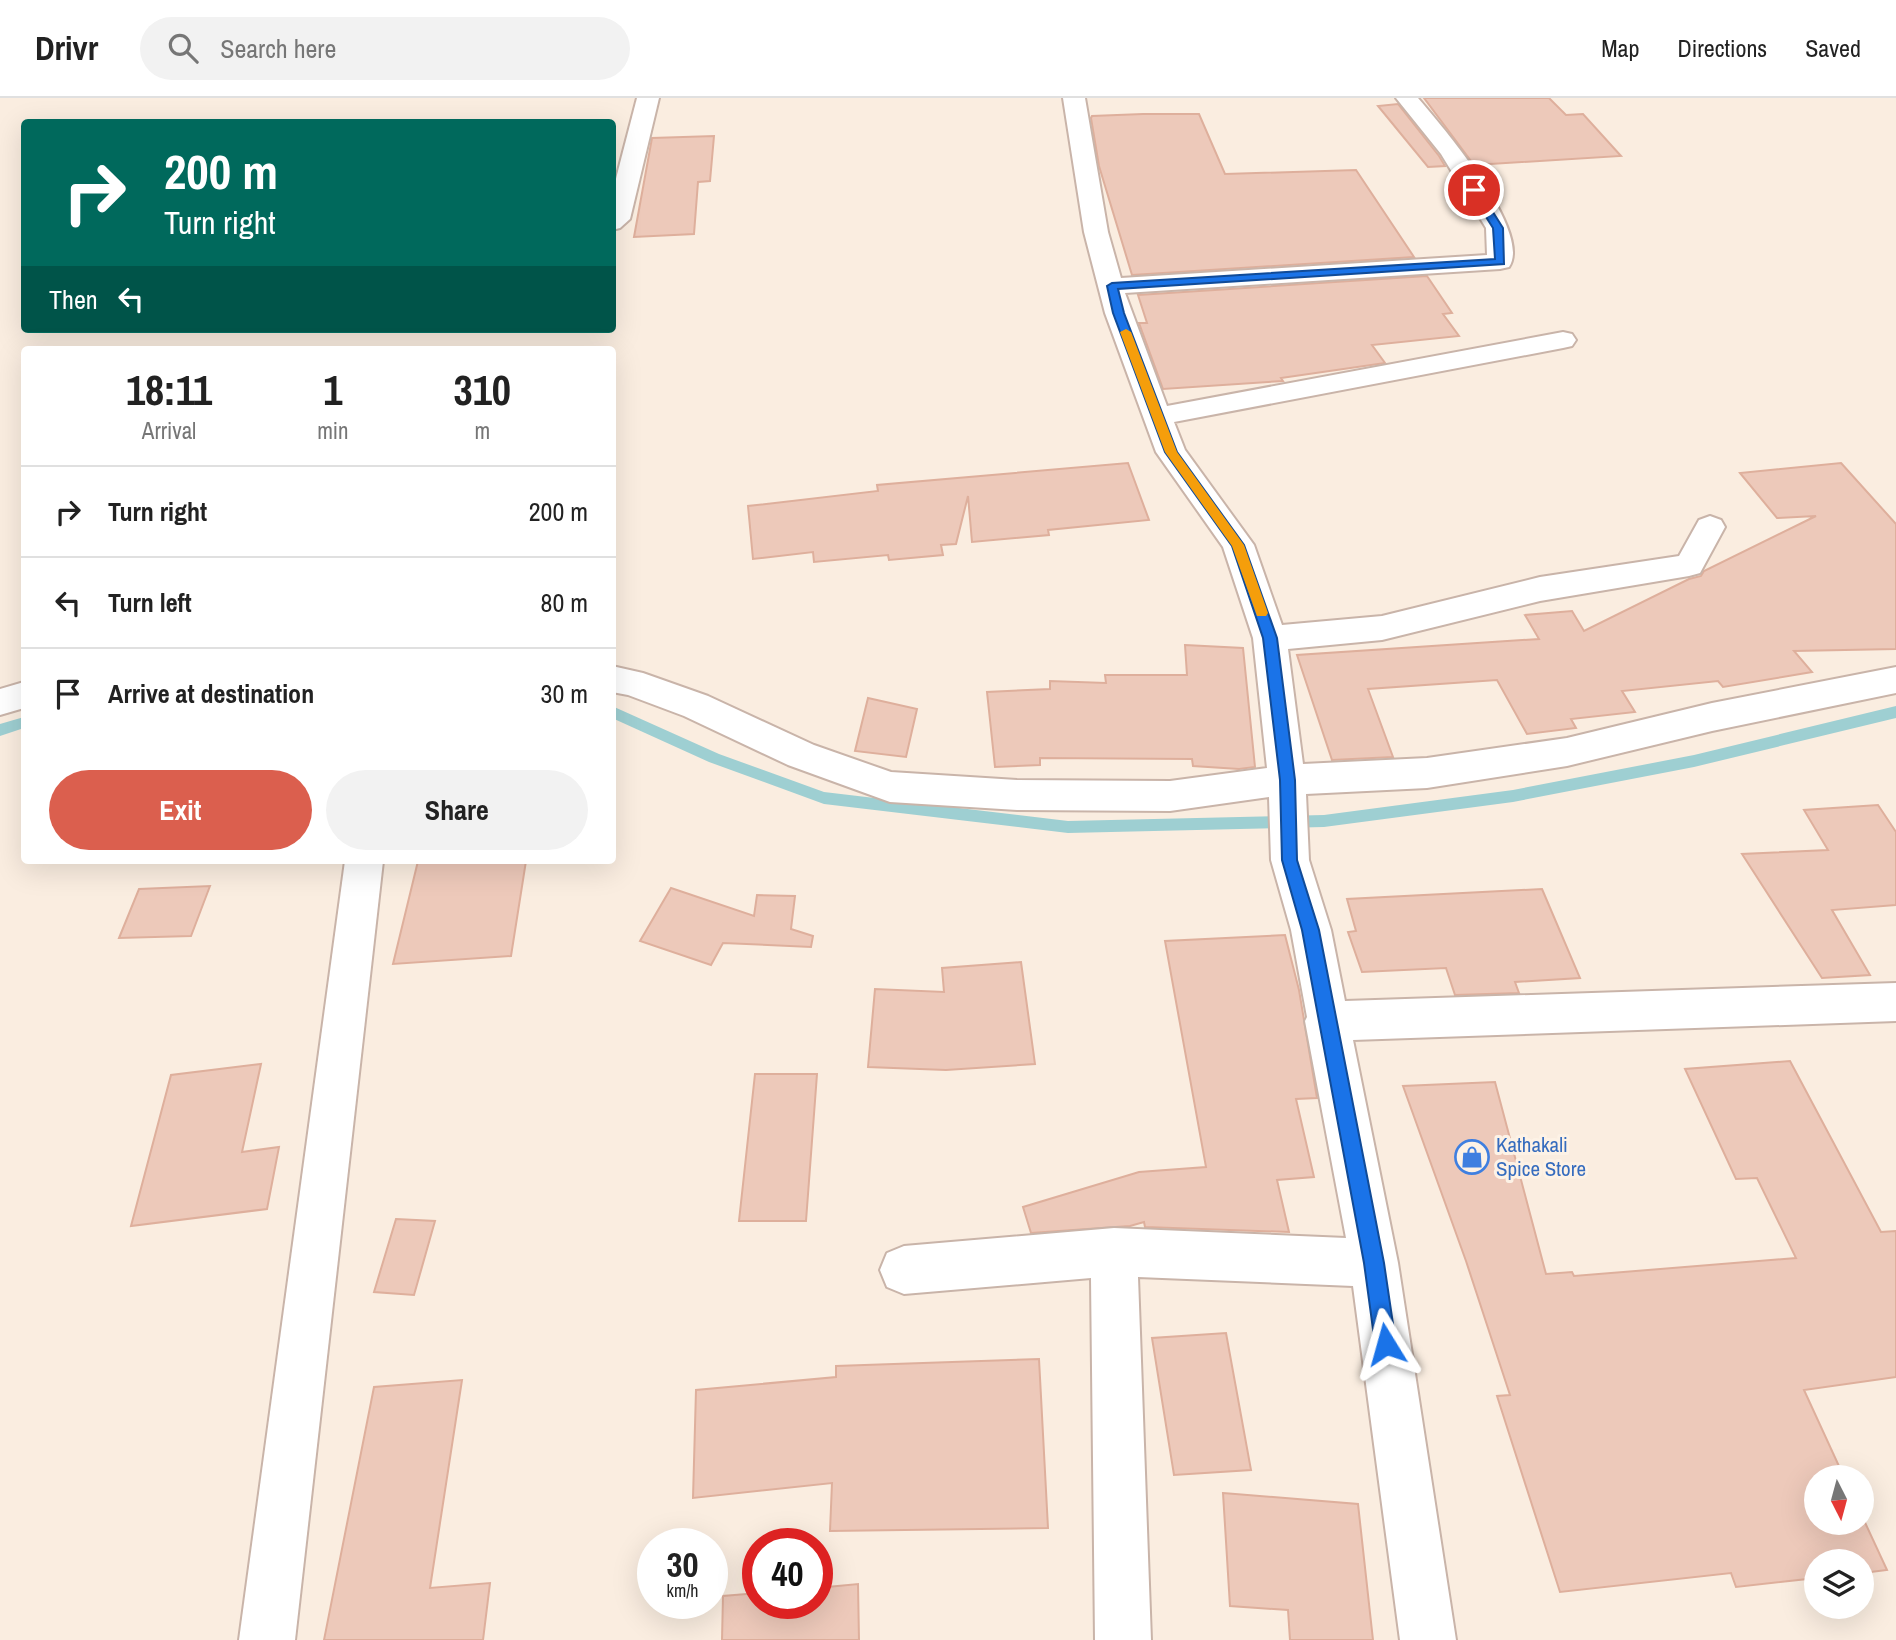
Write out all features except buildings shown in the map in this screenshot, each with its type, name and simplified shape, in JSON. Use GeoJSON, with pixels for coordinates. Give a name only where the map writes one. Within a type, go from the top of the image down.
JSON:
{"type":"FeatureCollection","features":[{"type":"Feature","properties":{"kind":"street"},"geometry":{"type":"LineString","coordinates":[[616,220],[631,175],[648,98]]}},
{"type":"Feature","properties":{"kind":"street"},"geometry":{"type":"LineString","coordinates":[[1074,98],[1096,232],[1118,313],[1171,452],[1238,545],[1270,638],[1288,790],[1290,860],[1311,930],[1326,1021],[1374,1263],[1428,1640]]}},
{"type":"Feature","properties":{"kind":"street"},"geometry":{"type":"LineString","coordinates":[[1112,286],[1500,262],[1498,228],[1451,152],[1407,98]]}},
{"type":"Feature","properties":{"kind":"street"},"geometry":{"type":"LineString","coordinates":[[1156,416],[1563,340]]}},
{"type":"Feature","properties":{"kind":"street"},"geometry":{"type":"LineString","coordinates":[[1270,638],[1382,628],[1540,589],[1689,565],[1710,527]]}},
{"type":"Feature","properties":{"kind":"street"},"geometry":{"type":"LineString","coordinates":[[616,680],[631,682],[696,706],[801,755],[890,786],[1017,795],[1170,796],[1288,790],[1567,752],[1712,717],[1896,680]]}},
{"type":"Feature","properties":{"kind":"street"},"geometry":{"type":"LineString","coordinates":[[0,702],[21,696]]}},
{"type":"Feature","properties":{"kind":"street"},"geometry":{"type":"LineString","coordinates":[[268,1640],[364,864]]}},
{"type":"Feature","properties":{"kind":"street"},"geometry":{"type":"LineString","coordinates":[[1326,1021],[1896,1002]]}},
{"type":"Feature","properties":{"kind":"street"},"geometry":{"type":"LineString","coordinates":[[904,1270],[1114,1252],[1374,1263]]}},
{"type":"Feature","properties":{"kind":"street"},"geometry":{"type":"LineString","coordinates":[[1114,1252],[1123,1640]]}},
{"type":"Feature","properties":{"kind":"waterway"},"geometry":{"type":"LineString","coordinates":[[616,713],[714,758],[824,798],[1068,827],[1324,821],[1513,796],[1694,761],[1896,712]]}},
{"type":"Feature","properties":{"kind":"waterway"},"geometry":{"type":"LineString","coordinates":[[0,730],[21,724]]}},
{"type":"Feature","properties":{"kind":"slow traffic"},"geometry":{"type":"LineString","coordinates":[[1126,332],[1171,452],[1238,545],[1262,613]]}},
{"type":"Feature","properties":{"kind":"place","name":"Kathakali Spice Store"},"geometry":{"type":"Point","coordinates":[1472,1157]}},
{"type":"Feature","properties":{"kind":"route"},"geometry":{"type":"LineString","coordinates":[[1386,1344],[1374,1263],[1338,1086],[1311,930],[1290,860],[1287,780],[1270,638],[1238,545],[1171,452],[1118,313],[1112,286],[1500,262],[1498,228],[1474,190]]}}]}
